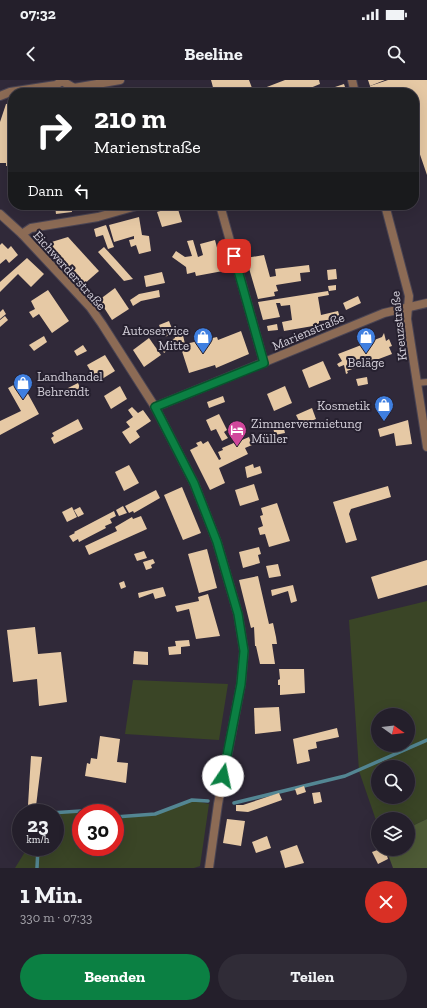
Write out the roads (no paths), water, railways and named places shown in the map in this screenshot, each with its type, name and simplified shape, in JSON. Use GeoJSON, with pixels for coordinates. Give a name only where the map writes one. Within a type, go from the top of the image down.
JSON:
{"type":"FeatureCollection","features":[{"type":"Feature","properties":{"kind":"street"},"geometry":{"type":"LineString","coordinates":[[36,88],[56,85],[62,81],[74,88],[120,80]]}},
{"type":"Feature","properties":{"kind":"street"},"geometry":{"type":"LineString","coordinates":[[22,234],[31,228],[98,217],[122,210]]}},
{"type":"Feature","properties":{"kind":"street"},"geometry":{"type":"LineString","coordinates":[[221,210],[264,363]]}},
{"type":"Feature","properties":{"kind":"street","name":"Kreuzstraße"},"geometry":{"type":"LineString","coordinates":[[386,210],[409,296],[407,318],[427,447]]}},
{"type":"Feature","properties":{"kind":"street","name":"Eichwerderstraße"},"geometry":{"type":"LineString","coordinates":[[0,214],[22,234],[90,307],[155,407],[194,483],[217,542],[238,614],[244,651],[241,684],[218,804],[209,868]]}},
{"type":"Feature","properties":{"kind":"street","name":"Marienstraße"},"geometry":{"type":"LineString","coordinates":[[155,407],[384,312],[408,306],[427,304]]}},
{"type":"Feature","properties":{"kind":"lane"},"geometry":{"type":"LineString","coordinates":[[417,383],[427,382]]}},
{"type":"Feature","properties":{"kind":"waterway"},"geometry":{"type":"LineString","coordinates":[[234,803],[345,776],[427,740]]}},
{"type":"Feature","properties":{"kind":"waterway"},"geometry":{"type":"LineString","coordinates":[[124,816],[155,814],[192,800],[208,801]]}},
{"type":"Feature","properties":{"kind":"waterway"},"geometry":{"type":"LineString","coordinates":[[64,812],[72,812]]}},
{"type":"Feature","properties":{"kind":"waterway"},"geometry":{"type":"LineString","coordinates":[[37,868],[38,856]]}},
{"type":"Feature","properties":{"kind":"place","name":"Autoservice Mitte"},"geometry":{"type":"Point","coordinates":[203,354]}},
{"type":"Feature","properties":{"kind":"place","name":"Beläge"},"geometry":{"type":"Point","coordinates":[366,354]}},
{"type":"Feature","properties":{"kind":"place","name":"Landhandel Behrendt"},"geometry":{"type":"Point","coordinates":[23,400]}},
{"type":"Feature","properties":{"kind":"place","name":"Kosmetik"},"geometry":{"type":"Point","coordinates":[384,422]}},
{"type":"Feature","properties":{"kind":"place","name":"Zimmervermietung Müller"},"geometry":{"type":"Point","coordinates":[237,447]}}]}
